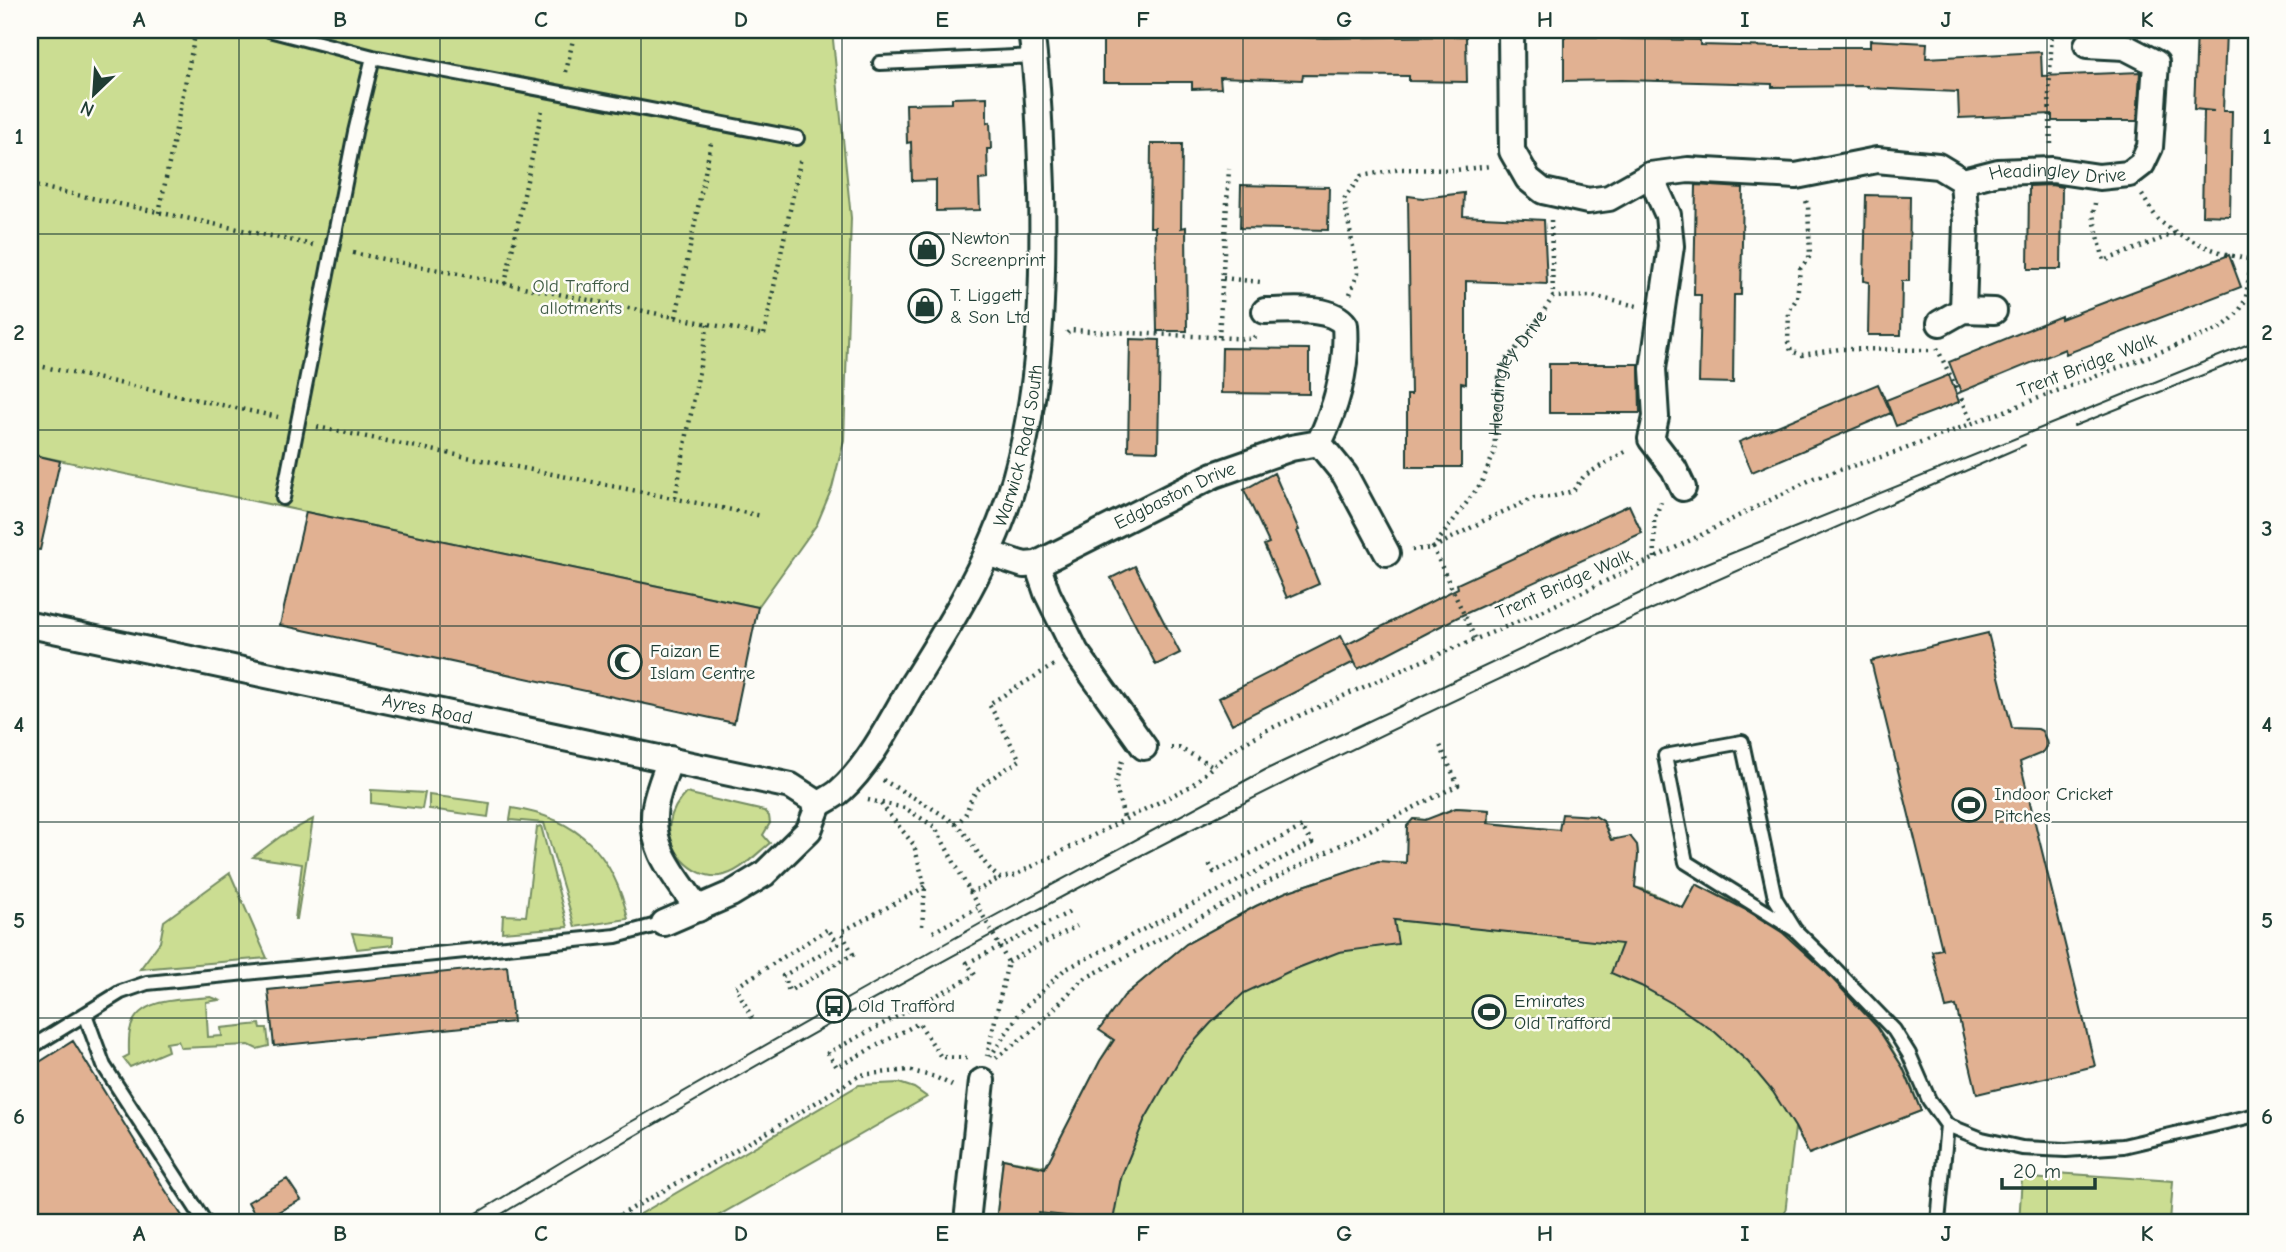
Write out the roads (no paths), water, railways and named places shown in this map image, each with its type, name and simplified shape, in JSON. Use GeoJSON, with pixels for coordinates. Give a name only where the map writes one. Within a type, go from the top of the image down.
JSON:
{"type":"FeatureCollection","features":[{"type":"Feature","properties":{"kind":"street","name":"Warwick Road South"},"geometry":{"type":"LineString","coordinates":[[819,804],[840,791],[861,767],[943,635],[1004,513],[1018,464],[1037,353],[1044,270],[1041,149],[1031,30]]}},
{"type":"Feature","properties":{"kind":"street","name":"Headingley Drive"},"geometry":{"type":"LineString","coordinates":[[1511,30],[1512,151],[1516,161],[1528,179],[1543,191],[1588,201],[1609,198],[1650,175],[1688,170],[1796,176],[1877,160],[1938,166],[1963,181],[1998,172],[2052,170],[2099,177],[2129,174],[2142,164],[2150,147],[2156,63],[2124,47],[2087,46]]}},
{"type":"Feature","properties":{"kind":"street"},"geometry":{"type":"LineString","coordinates":[[1650,175],[1668,215],[1671,246],[1653,369],[1656,417],[1651,439],[1674,469],[1683,488]]}},
{"type":"Feature","properties":{"kind":"street","name":"Headingley Drive"},"geometry":{"type":"LineString","coordinates":[[1963,181],[1966,223],[1963,310]]}},
{"type":"Feature","properties":{"kind":"street"},"geometry":{"type":"LineString","coordinates":[[1940,323],[1963,310],[1994,312]]}},
{"type":"Feature","properties":{"kind":"street"},"geometry":{"type":"LineString","coordinates":[[1265,311],[1326,312],[1341,319],[1345,325],[1340,388],[1335,409],[1319,443],[1345,475],[1387,554]]}},
{"type":"Feature","properties":{"kind":"street","name":"Edgbaston Drive"},"geometry":{"type":"LineString","coordinates":[[1037,564],[1214,475],[1291,448],[1319,443]]}},
{"type":"Feature","properties":{"kind":"street"},"geometry":{"type":"LineString","coordinates":[[986,552],[1024,565],[1037,564],[1047,593],[1076,652],[1144,747]]}},
{"type":"Feature","properties":{"kind":"street","name":"Ayres Road"},"geometry":{"type":"LineString","coordinates":[[30,625],[791,786],[819,804]]}},
{"type":"Feature","properties":{"kind":"street"},"geometry":{"type":"LineString","coordinates":[[670,759],[655,806],[655,839],[661,855],[698,909]]}},
{"type":"Feature","properties":{"kind":"street"},"geometry":{"type":"LineString","coordinates":[[664,923],[731,894],[764,874],[809,830],[819,804]]}},
{"type":"Feature","properties":{"kind":"street"},"geometry":{"type":"LineString","coordinates":[[967,1222],[983,1077]]}},
{"type":"Feature","properties":{"kind":"lane"},"geometry":{"type":"LineString","coordinates":[[269,30],[373,57],[797,138]]}},
{"type":"Feature","properties":{"kind":"lane"},"geometry":{"type":"LineString","coordinates":[[880,63],[1035,56]]}},
{"type":"Feature","properties":{"kind":"lane"},"geometry":{"type":"LineString","coordinates":[[283,498],[331,249],[373,57]]}},
{"type":"Feature","properties":{"kind":"lane"},"geometry":{"type":"LineString","coordinates":[[1795,930],[1686,862],[1665,755],[1742,742],[1775,898],[1795,930],[1894,1030],[1909,1054],[1929,1100],[1947,1125],[1982,1139],[2022,1148],[2066,1150],[2123,1146],[2256,1115]]}},
{"type":"Feature","properties":{"kind":"lane"},"geometry":{"type":"LineString","coordinates":[[30,1048],[121,992],[146,983],[616,936],[664,923]]}},
{"type":"Feature","properties":{"kind":"lane"},"geometry":{"type":"LineString","coordinates":[[85,1014],[104,1066],[205,1222]]}},
{"type":"Feature","properties":{"kind":"lane"},"geometry":{"type":"LineString","coordinates":[[1938,1222],[1947,1125]]}},
{"type":"Feature","properties":{"kind":"tram line"},"geometry":{"type":"LineString","coordinates":[[462,1222],[566,1159],[985,921],[1265,770],[1685,572],[2256,341]]}},
{"type":"Feature","properties":{"kind":"tram line"},"geometry":{"type":"LineString","coordinates":[[2074,426],[2256,354]]}},
{"type":"Feature","properties":{"kind":"tram line"},"geometry":{"type":"LineString","coordinates":[[488,1222],[948,958],[1135,858],[1328,761],[1525,667],[2025,445]]}},
{"type":"Feature","properties":{"kind":"place","name":"Newton Screenprint"},"geometry":{"type":"Point","coordinates":[927,249]}},
{"type":"Feature","properties":{"kind":"place","name":"T. Liggett & Son Ltd"},"geometry":{"type":"Point","coordinates":[925,306]}},
{"type":"Feature","properties":{"kind":"place","name":"Faizan E Islam Centre"},"geometry":{"type":"Point","coordinates":[625,662]}},
{"type":"Feature","properties":{"kind":"place","name":"Indoor Cricket Pitches"},"geometry":{"type":"Point","coordinates":[1969,805]}},
{"type":"Feature","properties":{"kind":"place","name":"Old Trafford"},"geometry":{"type":"Point","coordinates":[834,1006]}},
{"type":"Feature","properties":{"kind":"place","name":"Emirates Old Trafford"},"geometry":{"type":"Point","coordinates":[1489,1012]}},
{"type":"Feature","properties":{"kind":"park label","name":"Old Trafford allotments"},"geometry":{"type":"Point","coordinates":[581,297]}}]}
